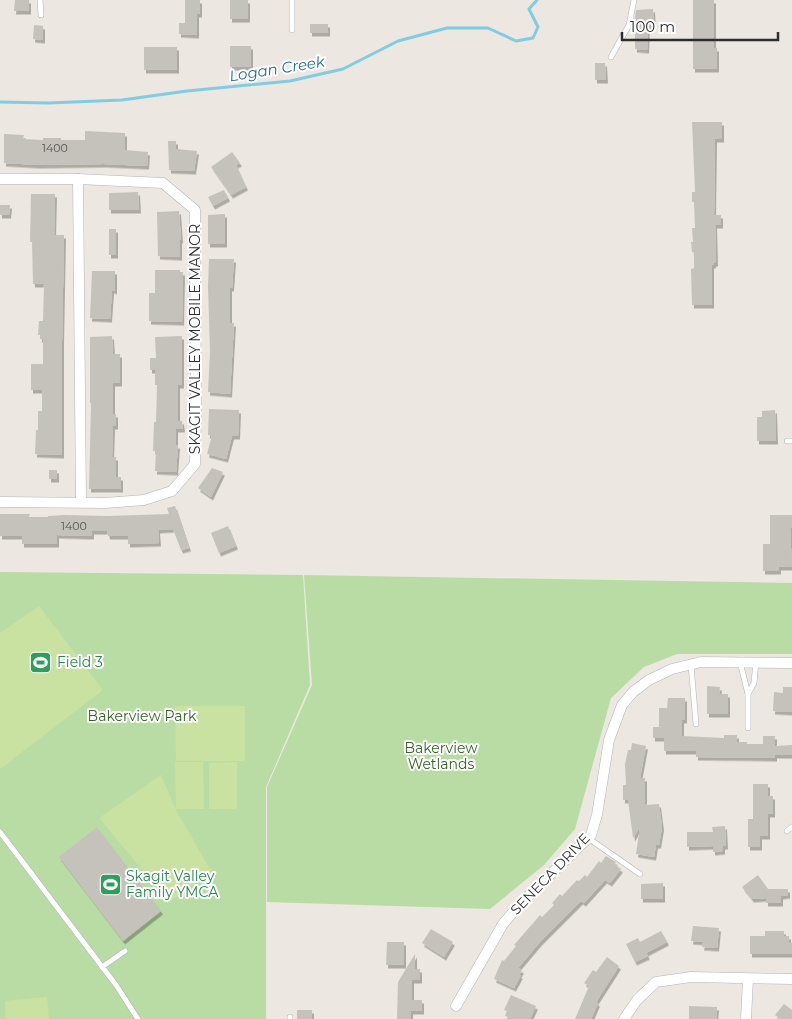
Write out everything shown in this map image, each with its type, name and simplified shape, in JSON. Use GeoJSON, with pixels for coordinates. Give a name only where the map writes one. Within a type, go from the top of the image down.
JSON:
{"type":"FeatureCollection","features":[{"type":"Feature","properties":{"kind":"street","name":"SKAGIT VALLEY MOBILE MANOR"},"geometry":{"type":"LineString","coordinates":[[0,179],[163,182],[195,210],[196,416],[195,464],[172,491],[144,500],[0,502]]}},
{"type":"Feature","properties":{"kind":"street"},"geometry":{"type":"LineString","coordinates":[[78,179],[81,502]]}},
{"type":"Feature","properties":{"kind":"street","name":"SENECA DRIVE"},"geometry":{"type":"LineString","coordinates":[[456,1006],[503,924],[520,904],[591,834],[597,815],[609,740],[622,704],[633,692],[648,680],[672,668],[701,662],[792,663]]}},
{"type":"Feature","properties":{"kind":"street"},"geometry":{"type":"LineString","coordinates":[[624,1019],[637,1000],[656,982],[691,977],[792,979]]}},
{"type":"Feature","properties":{"kind":"street"},"geometry":{"type":"LineString","coordinates":[[746,1019],[748,979]]}},
{"type":"Feature","properties":{"kind":"lane"},"geometry":{"type":"LineString","coordinates":[[40,0],[41,15]]}},
{"type":"Feature","properties":{"kind":"lane"},"geometry":{"type":"LineString","coordinates":[[292,0],[292,30]]}},
{"type":"Feature","properties":{"kind":"lane"},"geometry":{"type":"LineString","coordinates":[[611,57],[629,25],[634,0]]}},
{"type":"Feature","properties":{"kind":"lane"},"geometry":{"type":"LineString","coordinates":[[740,662],[748,694],[748,728]]}},
{"type":"Feature","properties":{"kind":"lane"},"geometry":{"type":"LineString","coordinates":[[748,694],[754,683],[756,662]]}},
{"type":"Feature","properties":{"kind":"lane"},"geometry":{"type":"LineString","coordinates":[[691,664],[696,724]]}},
{"type":"Feature","properties":{"kind":"lane"},"geometry":{"type":"LineString","coordinates":[[786,831],[792,826]]}},
{"type":"Feature","properties":{"kind":"lane"},"geometry":{"type":"LineString","coordinates":[[0,832],[102,967],[138,1019]]}},
{"type":"Feature","properties":{"kind":"lane"},"geometry":{"type":"LineString","coordinates":[[588,837],[640,874]]}},
{"type":"Feature","properties":{"kind":"lane"},"geometry":{"type":"LineString","coordinates":[[102,967],[125,951]]}},
{"type":"Feature","properties":{"kind":"green space","name":"Bakerview Park"},"geometry":{"type":"Polygon","coordinates":[[[0,572],[303,575],[310,685],[266,787],[266,1019],[0,1019],[0,572]]]}},
{"type":"Feature","properties":{"kind":"green space","name":"Bakerview Wetlands"},"geometry":{"type":"Polygon","coordinates":[[[304,575],[792,583],[792,654],[677,654],[644,667],[611,698],[575,829],[544,865],[490,909],[267,902],[267,787],[312,685],[304,575]]]}},
{"type":"Feature","properties":{"kind":"green space","name":"Field 3"},"geometry":{"type":"Polygon","coordinates":[[[39,606],[103,690],[0,769],[0,633],[39,606]]]}},
{"type":"Feature","properties":{"kind":"green space"},"geometry":{"type":"Polygon","coordinates":[[[175,706],[245,706],[245,761],[176,761],[175,706]]]}},
{"type":"Feature","properties":{"kind":"green space"},"geometry":{"type":"Polygon","coordinates":[[[175,762],[203,762],[204,809],[176,809],[175,762]]]}},
{"type":"Feature","properties":{"kind":"green space"},"geometry":{"type":"Polygon","coordinates":[[[237,762],[237,809],[209,809],[209,763],[237,762]]]}},
{"type":"Feature","properties":{"kind":"green space"},"geometry":{"type":"Polygon","coordinates":[[[161,775],[176,810],[211,871],[169,902],[99,818],[161,775]]]}},
{"type":"Feature","properties":{"kind":"green space"},"geometry":{"type":"Polygon","coordinates":[[[47,997],[49,1019],[6,1019],[5,1001],[47,997]]]}},
{"type":"Feature","properties":{"kind":"building"},"geometry":{"type":"Polygon","coordinates":[[[15,0],[29,0],[29,11],[14,11],[15,0]]]}},
{"type":"Feature","properties":{"kind":"building"},"geometry":{"type":"Polygon","coordinates":[[[185,0],[200,0],[200,14],[197,14],[197,35],[179,34],[179,23],[185,23],[185,0]]]}},
{"type":"Feature","properties":{"kind":"building"},"geometry":{"type":"Polygon","coordinates":[[[230,0],[248,0],[248,19],[230,19],[230,0]]]}},
{"type":"Feature","properties":{"kind":"building"},"geometry":{"type":"Polygon","coordinates":[[[693,0],[714,0],[714,48],[717,48],[717,69],[693,69],[693,0]]]}},
{"type":"Feature","properties":{"kind":"building"},"geometry":{"type":"Polygon","coordinates":[[[653,9],[654,26],[648,26],[647,50],[635,49],[636,10],[653,9]]]}},
{"type":"Feature","properties":{"kind":"building"},"geometry":{"type":"Polygon","coordinates":[[[310,24],[328,24],[328,33],[310,33],[310,24]]]}},
{"type":"Feature","properties":{"kind":"building"},"geometry":{"type":"Polygon","coordinates":[[[34,25],[43,26],[43,40],[33,39],[34,25]]]}},
{"type":"Feature","properties":{"kind":"building"},"geometry":{"type":"Polygon","coordinates":[[[230,46],[251,46],[251,67],[230,67],[230,46]]]}},
{"type":"Feature","properties":{"kind":"building"},"geometry":{"type":"Polygon","coordinates":[[[144,47],[177,47],[177,70],[144,70],[144,47]]]}},
{"type":"Feature","properties":{"kind":"building"},"geometry":{"type":"Polygon","coordinates":[[[595,63],[605,63],[606,80],[595,80],[595,63]]]}},
{"type":"Feature","properties":{"kind":"building"},"geometry":{"type":"Polygon","coordinates":[[[692,122],[722,122],[722,139],[715,139],[714,215],[721,215],[721,225],[715,225],[716,263],[712,265],[712,305],[692,305],[691,269],[694,268],[694,252],[692,252],[691,242],[693,242],[692,228],[695,228],[692,192],[695,192],[692,122]]]}},
{"type":"Feature","properties":{"kind":"building"},"geometry":{"type":"Polygon","coordinates":[[[85,131],[125,133],[125,150],[148,152],[147,166],[4,163],[4,134],[24,135],[23,139],[43,140],[43,138],[61,138],[61,140],[85,140],[85,131]]]}},
{"type":"Feature","properties":{"kind":"building"},"geometry":{"type":"Polygon","coordinates":[[[168,141],[176,141],[176,149],[197,151],[194,171],[169,170],[168,141]]]}},
{"type":"Feature","properties":{"kind":"building"},"geometry":{"type":"Polygon","coordinates":[[[232,152],[240,163],[236,165],[246,187],[231,195],[211,167],[232,152]]]}},
{"type":"Feature","properties":{"kind":"building"},"geometry":{"type":"Polygon","coordinates":[[[224,190],[228,198],[213,206],[208,197],[224,190]]]}},
{"type":"Feature","properties":{"kind":"building"},"geometry":{"type":"Polygon","coordinates":[[[138,192],[139,210],[109,210],[109,193],[138,192]]]}},
{"type":"Feature","properties":{"kind":"building"},"geometry":{"type":"Polygon","coordinates":[[[31,194],[55,194],[54,235],[64,235],[62,455],[35,454],[38,411],[42,411],[42,390],[31,390],[31,364],[43,364],[43,339],[40,339],[40,335],[38,335],[39,321],[43,321],[44,284],[33,284],[32,242],[30,242],[31,194]]]}},
{"type":"Feature","properties":{"kind":"building"},"geometry":{"type":"Polygon","coordinates":[[[0,205],[10,205],[9,215],[0,215],[0,205]]]}},
{"type":"Feature","properties":{"kind":"building"},"geometry":{"type":"Polygon","coordinates":[[[179,211],[180,257],[158,256],[157,212],[179,211]]]}},
{"type":"Feature","properties":{"kind":"building"},"geometry":{"type":"Polygon","coordinates":[[[225,214],[225,244],[208,244],[208,215],[225,214]]]}},
{"type":"Feature","properties":{"kind":"building"},"geometry":{"type":"Polygon","coordinates":[[[109,229],[116,229],[116,255],[109,255],[109,229]]]}},
{"type":"Feature","properties":{"kind":"building"},"geometry":{"type":"Polygon","coordinates":[[[209,259],[234,259],[232,288],[230,288],[230,323],[234,323],[230,394],[208,392],[210,351],[209,259]]]}},
{"type":"Feature","properties":{"kind":"building"},"geometry":{"type":"Polygon","coordinates":[[[155,270],[180,270],[180,272],[183,272],[182,322],[149,321],[149,293],[155,293],[155,270]]]}},
{"type":"Feature","properties":{"kind":"building"},"geometry":{"type":"Polygon","coordinates":[[[92,271],[115,271],[115,291],[112,290],[110,319],[90,318],[92,271]]]}},
{"type":"Feature","properties":{"kind":"building"},"geometry":{"type":"Polygon","coordinates":[[[112,336],[113,354],[120,354],[120,383],[113,383],[113,414],[116,414],[116,426],[113,426],[112,457],[116,457],[116,477],[121,477],[121,489],[89,489],[90,337],[112,336]]]}},
{"type":"Feature","properties":{"kind":"building"},"geometry":{"type":"Polygon","coordinates":[[[182,336],[182,385],[178,385],[178,421],[182,421],[183,429],[176,429],[176,445],[178,445],[176,472],[155,471],[156,451],[153,451],[157,385],[155,385],[155,370],[150,370],[150,358],[156,358],[155,337],[182,336]]]}},
{"type":"Feature","properties":{"kind":"building"},"geometry":{"type":"Polygon","coordinates":[[[209,409],[239,410],[238,436],[232,436],[226,459],[207,454],[212,435],[208,435],[209,409]]]}},
{"type":"Feature","properties":{"kind":"building"},"geometry":{"type":"Polygon","coordinates":[[[775,410],[776,441],[757,441],[757,417],[762,417],[762,411],[775,410]]]}},
{"type":"Feature","properties":{"kind":"building"},"geometry":{"type":"Polygon","coordinates":[[[212,468],[223,472],[211,497],[198,488],[212,468]]]}},
{"type":"Feature","properties":{"kind":"building"},"geometry":{"type":"Polygon","coordinates":[[[49,470],[57,470],[57,479],[49,479],[49,470]]]}},
{"type":"Feature","properties":{"kind":"building"},"geometry":{"type":"Polygon","coordinates":[[[175,506],[189,548],[181,550],[173,529],[158,530],[159,543],[128,544],[128,536],[108,536],[107,531],[92,531],[92,536],[57,535],[57,544],[22,544],[22,536],[0,536],[0,514],[30,514],[29,517],[48,517],[65,515],[169,514],[167,508],[175,506]]]}},
{"type":"Feature","properties":{"kind":"building"},"geometry":{"type":"Polygon","coordinates":[[[770,515],[792,515],[792,528],[790,528],[792,567],[779,567],[779,571],[763,571],[763,544],[770,544],[770,515]]]}},
{"type":"Feature","properties":{"kind":"building"},"geometry":{"type":"Polygon","coordinates":[[[228,526],[236,546],[219,553],[211,533],[228,526]]]}},
{"type":"Feature","properties":{"kind":"building"},"geometry":{"type":"Polygon","coordinates":[[[707,686],[720,687],[719,694],[728,694],[728,714],[707,714],[707,686]]]}},
{"type":"Feature","properties":{"kind":"building"},"geometry":{"type":"Polygon","coordinates":[[[783,687],[792,687],[792,712],[773,711],[774,692],[783,693],[783,687]]]}},
{"type":"Feature","properties":{"kind":"building"},"geometry":{"type":"Polygon","coordinates":[[[668,698],[685,698],[685,720],[682,720],[682,736],[724,738],[724,735],[737,735],[737,742],[763,744],[763,736],[775,736],[775,746],[792,745],[792,755],[775,755],[775,758],[696,757],[696,751],[664,751],[664,738],[653,738],[653,727],[659,727],[659,708],[667,708],[668,698]]]}},
{"type":"Feature","properties":{"kind":"building"},"geometry":{"type":"Polygon","coordinates":[[[632,743],[646,746],[640,778],[645,778],[645,805],[659,804],[662,827],[659,845],[656,845],[654,857],[636,854],[640,827],[633,838],[628,800],[623,800],[623,785],[626,785],[625,764],[628,750],[631,750],[632,743]]]}},
{"type":"Feature","properties":{"kind":"building"},"geometry":{"type":"Polygon","coordinates":[[[753,784],[768,784],[768,796],[773,796],[773,814],[768,814],[768,836],[760,836],[760,847],[748,847],[748,819],[753,819],[753,784]]]}},
{"type":"Feature","properties":{"kind":"building"},"geometry":{"type":"Polygon","coordinates":[[[725,826],[726,846],[723,846],[723,851],[713,852],[713,846],[687,847],[687,832],[713,832],[712,827],[725,826]]]}},
{"type":"Feature","properties":{"kind":"building","name":"Skagit Valley Family YMCA"},"geometry":{"type":"Polygon","coordinates":[[[97,827],[161,911],[123,941],[59,857],[97,827]]]}},
{"type":"Feature","properties":{"kind":"building"},"geometry":{"type":"Polygon","coordinates":[[[606,856],[616,862],[614,864],[621,869],[610,883],[605,880],[584,903],[581,901],[540,942],[518,968],[522,970],[519,975],[521,975],[514,988],[494,979],[502,960],[504,961],[516,946],[514,945],[540,915],[542,917],[554,905],[552,903],[560,894],[562,896],[577,880],[579,881],[585,875],[587,877],[599,861],[601,863],[606,856]]]}},
{"type":"Feature","properties":{"kind":"building"},"geometry":{"type":"Polygon","coordinates":[[[758,875],[768,889],[788,889],[788,895],[781,896],[781,903],[766,903],[766,898],[752,899],[742,887],[758,875]]]}},
{"type":"Feature","properties":{"kind":"building"},"geometry":{"type":"Polygon","coordinates":[[[663,883],[663,899],[641,899],[641,884],[663,883]]]}},
{"type":"Feature","properties":{"kind":"building"},"geometry":{"type":"Polygon","coordinates":[[[693,926],[719,928],[717,948],[702,947],[703,942],[691,941],[693,926]]]}},
{"type":"Feature","properties":{"kind":"building"},"geometry":{"type":"Polygon","coordinates":[[[431,929],[453,942],[444,957],[422,943],[431,929]]]}},
{"type":"Feature","properties":{"kind":"building"},"geometry":{"type":"Polygon","coordinates":[[[661,931],[667,942],[646,953],[648,956],[635,962],[626,944],[638,938],[640,942],[661,931]]]}},
{"type":"Feature","properties":{"kind":"building"},"geometry":{"type":"Polygon","coordinates":[[[765,931],[784,931],[784,936],[789,936],[789,943],[792,943],[792,954],[750,954],[750,936],[765,936],[765,931]]]}},
{"type":"Feature","properties":{"kind":"building"},"geometry":{"type":"Polygon","coordinates":[[[387,942],[404,942],[404,965],[386,965],[387,942]]]}},
{"type":"Feature","properties":{"kind":"building"},"geometry":{"type":"Polygon","coordinates":[[[415,954],[415,969],[420,969],[420,980],[412,980],[412,1000],[422,1000],[422,1011],[411,1011],[411,1019],[397,1019],[398,982],[415,954]]]}},
{"type":"Feature","properties":{"kind":"building"},"geometry":{"type":"Polygon","coordinates":[[[607,957],[619,966],[596,1002],[598,1003],[591,1019],[575,1019],[589,986],[584,983],[593,970],[596,972],[607,957]]]}},
{"type":"Feature","properties":{"kind":"building"},"geometry":{"type":"Polygon","coordinates":[[[511,995],[536,1006],[530,1019],[512,1019],[505,1016],[507,1011],[504,1010],[511,995]]]}},
{"type":"Feature","properties":{"kind":"building"},"geometry":{"type":"Polygon","coordinates":[[[784,1004],[792,1010],[792,1019],[780,1019],[775,1015],[784,1004]]]}},
{"type":"Feature","properties":{"kind":"building"},"geometry":{"type":"Polygon","coordinates":[[[689,1006],[717,1007],[716,1019],[689,1019],[689,1006]]]}},
{"type":"Feature","properties":{"kind":"building"},"geometry":{"type":"Polygon","coordinates":[[[297,1010],[312,1010],[312,1019],[297,1019],[297,1010]]]}},
{"type":"Feature","properties":{"kind":"waterway","name":"Logan Creek"},"geometry":{"type":"LineString","coordinates":[[0,102],[48,103],[122,100],[187,91],[290,81],[343,69],[398,41],[447,28],[488,28],[516,41],[533,38],[538,27],[529,9],[537,0]]}},
{"type":"Feature","properties":{"kind":"place","name":"Field 3"},"geometry":{"type":"Point","coordinates":[41,662]}},
{"type":"Feature","properties":{"kind":"place","name":"Skagit Valley Family YMCA"},"geometry":{"type":"Point","coordinates":[110,884]}}]}
